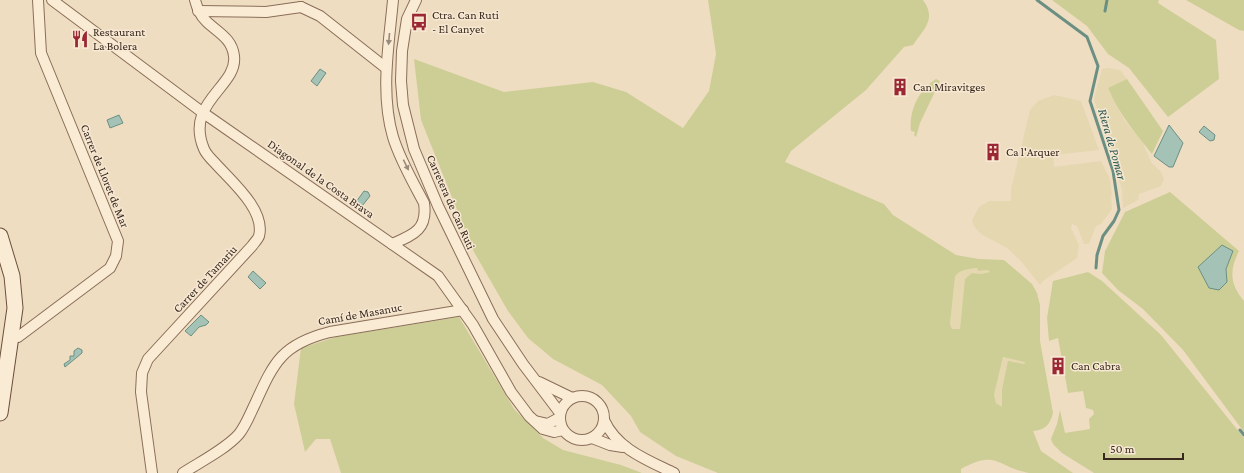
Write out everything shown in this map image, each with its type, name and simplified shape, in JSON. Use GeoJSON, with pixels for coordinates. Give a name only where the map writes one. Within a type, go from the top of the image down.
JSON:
{"type":"FeatureCollection","features":[{"type":"Feature","properties":{"kind":"street","name":"Carrer de Lloret de Mar"},"geometry":{"type":"LineString","coordinates":[[12,336],[18,337],[110,268],[116,256],[118,241],[41,53],[38,0]]}},
{"type":"Feature","properties":{"kind":"street","name":"Diagonal de la Costa Brava"},"geometry":{"type":"LineString","coordinates":[[52,0],[202,112],[438,276],[462,310],[511,392],[533,420],[543,429],[554,432],[563,430]]}},
{"type":"Feature","properties":{"kind":"street"},"geometry":{"type":"LineString","coordinates":[[195,0],[198,11],[206,22],[223,34],[229,43],[234,56],[232,70],[202,112]]}},
{"type":"Feature","properties":{"kind":"street"},"geometry":{"type":"LineString","coordinates":[[392,244],[416,232],[422,226],[425,210],[424,203],[393,137],[388,113],[386,68],[393,0]]}},
{"type":"Feature","properties":{"kind":"street","name":"Carretera de Can Ruti"},"geometry":{"type":"LineString","coordinates":[[408,0],[406,8],[408,14],[402,51],[401,81],[403,105],[414,149],[438,206],[493,319],[523,364],[538,381],[560,415]]}},
{"type":"Feature","properties":{"kind":"street","name":"Carretera de Can Ruti"},"geometry":{"type":"LineString","coordinates":[[408,14],[412,11],[416,0]]}},
{"type":"Feature","properties":{"kind":"street"},"geometry":{"type":"LineString","coordinates":[[198,11],[266,12],[302,4],[320,16],[386,68]]}},
{"type":"Feature","properties":{"kind":"street","name":"Carrer de Tamariu"},"geometry":{"type":"LineString","coordinates":[[152,473],[142,392],[142,373],[148,358],[252,246],[259,236],[259,222],[256,209],[204,150],[200,136],[202,112]]}},
{"type":"Feature","properties":{"kind":"street"},"geometry":{"type":"LineString","coordinates":[[0,236],[9,263],[15,292],[12,336],[0,414]]}},
{"type":"Feature","properties":{"kind":"street"},"geometry":{"type":"LineString","coordinates":[[1,260],[6,271],[10,293],[8,333],[12,336]]}},
{"type":"Feature","properties":{"kind":"street"},"geometry":{"type":"LineString","coordinates":[[0,354],[5,304],[1,260]]}},
{"type":"Feature","properties":{"kind":"street","name":"Camí de Masanuc"},"geometry":{"type":"LineString","coordinates":[[183,473],[238,435],[248,418],[268,376],[281,355],[293,345],[310,337],[330,332],[462,310]]}},
{"type":"Feature","properties":{"kind":"street"},"geometry":{"type":"LineString","coordinates":[[0,374],[6,344],[12,336]]}},
{"type":"Feature","properties":{"kind":"street","name":"Carretera de Can Ruti"},"geometry":{"type":"LineString","coordinates":[[538,381],[572,398]]}},
{"type":"Feature","properties":{"kind":"street"},"geometry":{"type":"LineString","coordinates":[[623,447],[607,428],[602,410],[594,399],[583,396],[572,398],[564,404],[560,415],[563,430],[568,436],[578,440],[592,438],[610,445],[623,447],[674,473]]}},
{"type":"Feature","properties":{"kind":"street"},"geometry":{"type":"LineString","coordinates":[[533,420],[548,424],[560,415]]}},
{"type":"Feature","properties":{"kind":"street"},"geometry":{"type":"LineString","coordinates":[[592,438],[601,429],[604,420]]}},
{"type":"Feature","properties":{"kind":"shaded area"},"geometry":{"type":"Polygon","coordinates":[[[1109,68],[1120,70],[1127,79],[1108,88],[1110,94],[1125,121],[1142,141],[1151,162],[1161,172],[1164,179],[1161,186],[1139,194],[1138,200],[1123,208],[1122,190],[1094,99],[1102,69],[1109,68]]]}},
{"type":"Feature","properties":{"kind":"shaded area"},"geometry":{"type":"Polygon","coordinates":[[[320,69],[326,73],[317,86],[311,81],[320,69]]]}},
{"type":"Feature","properties":{"kind":"shaded area"},"geometry":{"type":"Polygon","coordinates":[[[1054,95],[1081,101],[1099,150],[1053,155],[1054,167],[1101,161],[1110,179],[1112,209],[1101,224],[1096,226],[1089,244],[1084,244],[1077,226],[1072,224],[1071,228],[1079,245],[1077,258],[1043,281],[1040,285],[1020,260],[1007,248],[981,234],[974,226],[972,220],[979,207],[989,201],[1011,201],[1011,189],[1030,110],[1038,101],[1054,95]]]}},
{"type":"Feature","properties":{"kind":"shaded area"},"geometry":{"type":"Polygon","coordinates":[[[119,115],[123,123],[110,128],[107,120],[119,115]]]}},
{"type":"Feature","properties":{"kind":"shaded area"},"geometry":{"type":"Polygon","coordinates":[[[1169,125],[1183,143],[1173,167],[1169,167],[1154,156],[1169,125]]]}},
{"type":"Feature","properties":{"kind":"shaded area"},"geometry":{"type":"Polygon","coordinates":[[[1204,126],[1215,135],[1214,140],[1210,141],[1199,132],[1204,126]]]}},
{"type":"Feature","properties":{"kind":"shaded area"},"geometry":{"type":"Polygon","coordinates":[[[364,191],[368,192],[370,196],[362,206],[356,202],[364,191]]]}},
{"type":"Feature","properties":{"kind":"shaded area"},"geometry":{"type":"Polygon","coordinates":[[[1222,245],[1233,251],[1226,269],[1227,282],[1219,290],[1209,288],[1198,267],[1222,245]]]}},
{"type":"Feature","properties":{"kind":"shaded area"},"geometry":{"type":"Polygon","coordinates":[[[977,268],[978,271],[988,270],[990,272],[981,274],[972,273],[963,302],[960,330],[952,329],[950,324],[956,273],[965,269],[977,268]]]}},
{"type":"Feature","properties":{"kind":"shaded area"},"geometry":{"type":"Polygon","coordinates":[[[253,271],[266,283],[260,289],[248,277],[253,271]]]}},
{"type":"Feature","properties":{"kind":"shaded area"},"geometry":{"type":"Polygon","coordinates":[[[201,315],[209,322],[206,325],[199,327],[191,336],[185,331],[201,315]]]}},
{"type":"Feature","properties":{"kind":"shaded area"},"geometry":{"type":"Polygon","coordinates":[[[78,348],[82,350],[82,353],[65,367],[64,364],[70,360],[70,356],[74,356],[74,351],[78,348]]]}},
{"type":"Feature","properties":{"kind":"shaded area"},"geometry":{"type":"Polygon","coordinates":[[[1003,357],[1025,361],[1024,364],[1008,362],[1002,389],[1002,407],[996,403],[994,395],[1003,357]]]}},
{"type":"Feature","properties":{"kind":"green space"},"geometry":{"type":"Polygon","coordinates":[[[708,0],[923,0],[929,13],[929,18],[925,29],[913,45],[904,47],[866,90],[791,151],[785,162],[884,204],[893,215],[956,255],[979,259],[1004,260],[1032,284],[1037,293],[1040,305],[1040,341],[1053,413],[1049,424],[1044,428],[1033,431],[1041,451],[1073,473],[1029,473],[996,461],[983,460],[961,469],[961,473],[718,473],[676,456],[640,432],[631,416],[602,385],[553,359],[528,338],[508,311],[474,252],[421,120],[414,59],[504,92],[593,82],[626,92],[683,128],[709,91],[716,54],[708,0]],[[977,268],[959,272],[955,277],[950,324],[952,329],[960,329],[965,279],[972,273],[981,274],[990,272],[988,270],[978,271],[977,268]],[[1003,357],[994,395],[996,403],[1002,407],[1002,389],[1008,361],[1024,364],[1025,362],[1003,357]]]}},
{"type":"Feature","properties":{"kind":"green space"},"geometry":{"type":"Polygon","coordinates":[[[1052,0],[1159,0],[1158,3],[1216,40],[1219,79],[1168,117],[1129,68],[1108,54],[1087,26],[1052,0]]]}},
{"type":"Feature","properties":{"kind":"green space"},"geometry":{"type":"Polygon","coordinates":[[[1186,0],[1244,0],[1244,31],[1239,30],[1186,0]]]}},
{"type":"Feature","properties":{"kind":"green space"},"geometry":{"type":"Polygon","coordinates":[[[936,79],[940,81],[920,123],[916,137],[914,135],[915,132],[911,131],[913,108],[924,89],[936,79]]]}},
{"type":"Feature","properties":{"kind":"green space"},"geometry":{"type":"Polygon","coordinates":[[[1127,79],[1163,131],[1152,154],[1122,115],[1108,88],[1127,79]]]}},
{"type":"Feature","properties":{"kind":"green space"},"geometry":{"type":"Polygon","coordinates":[[[1170,192],[1239,251],[1232,271],[1232,277],[1239,295],[1244,301],[1244,432],[1183,350],[1143,309],[1118,290],[1102,273],[1105,251],[1125,212],[1170,192]]]}},
{"type":"Feature","properties":{"kind":"green space"},"geometry":{"type":"Polygon","coordinates":[[[1088,272],[1102,281],[1161,335],[1244,438],[1244,473],[1094,473],[1062,453],[1053,444],[1051,439],[1057,424],[1060,410],[1065,433],[1090,429],[1089,419],[1094,414],[1093,410],[1086,408],[1083,391],[1068,393],[1058,338],[1049,341],[1047,318],[1053,281],[1088,272]]]}},
{"type":"Feature","properties":{"kind":"green space"},"geometry":{"type":"Polygon","coordinates":[[[459,317],[514,409],[543,438],[563,450],[621,465],[642,473],[341,473],[330,439],[316,439],[305,452],[294,404],[301,348],[336,337],[459,317]]]}},
{"type":"Feature","properties":{"kind":"waterway","name":"Riera de Pomar"},"geometry":{"type":"LineString","coordinates":[[1037,0],[1087,37],[1098,66],[1090,101],[1113,171],[1119,210],[1114,221],[1103,236],[1097,255],[1096,268]]}},
{"type":"Feature","properties":{"kind":"waterway"},"geometry":{"type":"LineString","coordinates":[[1105,11],[1107,0]]}},
{"type":"Feature","properties":{"kind":"waterway","name":"Riera de Pomar"},"geometry":{"type":"LineString","coordinates":[[1240,430],[1244,435]]}},
{"type":"Feature","properties":{"kind":"place","name":"Ctra. Can Ruti - El Canyet"},"geometry":{"type":"Point","coordinates":[419,22]}},
{"type":"Feature","properties":{"kind":"place","name":"Restaurant La Bolera"},"geometry":{"type":"Point","coordinates":[80,39]}},
{"type":"Feature","properties":{"kind":"place","name":"Can Miravitges"},"geometry":{"type":"Point","coordinates":[900,87]}},
{"type":"Feature","properties":{"kind":"place","name":"Ca l'Arquer"},"geometry":{"type":"Point","coordinates":[993,152]}},
{"type":"Feature","properties":{"kind":"place","name":"Can Cabra"},"geometry":{"type":"Point","coordinates":[1058,366]}}]}
